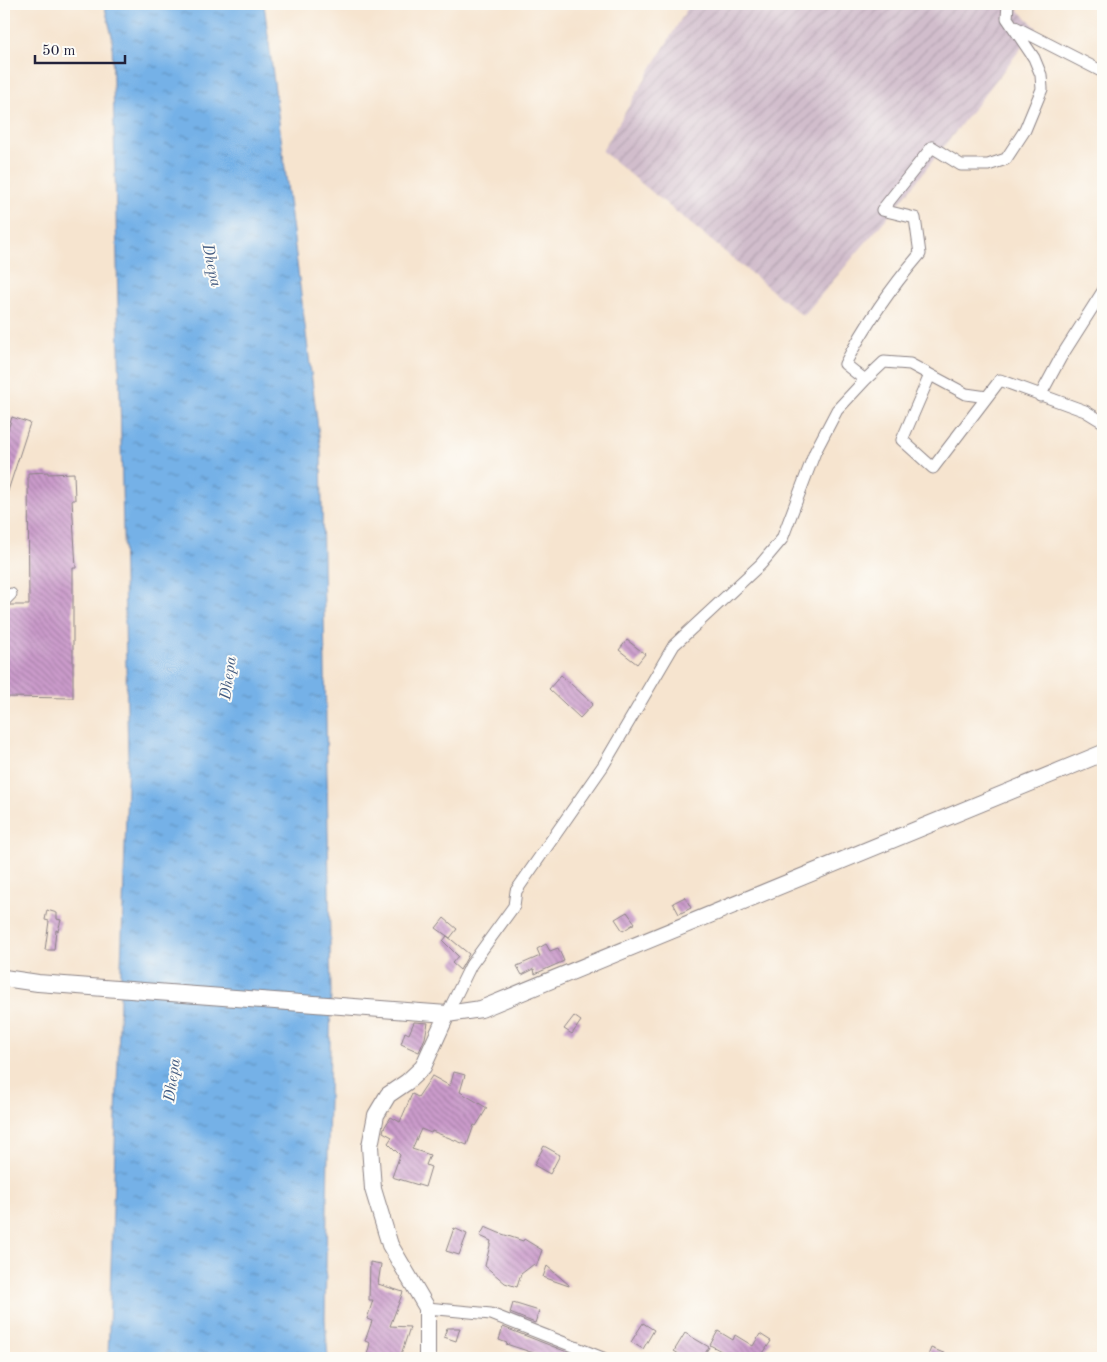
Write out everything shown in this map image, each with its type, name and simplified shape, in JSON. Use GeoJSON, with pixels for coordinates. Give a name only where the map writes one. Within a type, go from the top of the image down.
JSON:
{"type":"FeatureCollection","features":[{"type":"Feature","properties":{"kind":"street"},"geometry":{"type":"LineString","coordinates":[[865,380],[844,364],[863,329],[888,292],[920,254],[915,218],[882,210],[932,147],[961,165],[988,165],[1006,159],[1025,130],[1042,89],[1041,75],[1034,58],[1007,18],[1008,4]]}},
{"type":"Feature","properties":{"kind":"street"},"geometry":{"type":"LineString","coordinates":[[1012,26],[1103,72]]}},
{"type":"Feature","properties":{"kind":"street"},"geometry":{"type":"LineString","coordinates":[[1040,396],[1061,356],[1103,291]]}},
{"type":"Feature","properties":{"kind":"street"},"geometry":{"type":"LineString","coordinates":[[427,1358],[427,1308],[390,1245],[374,1189],[370,1146],[376,1115],[388,1094],[407,1082],[423,1067],[471,965],[514,906],[516,891],[603,766],[674,645],[761,564],[782,539],[819,444],[837,410],[884,362],[910,364],[966,394],[987,396]]}},
{"type":"Feature","properties":{"kind":"street"},"geometry":{"type":"LineString","coordinates":[[930,374],[902,440],[933,468],[1000,380],[1085,411],[1103,422]]}},
{"type":"Feature","properties":{"kind":"street"},"geometry":{"type":"LineString","coordinates":[[4,978],[38,983],[447,1014],[481,1008],[1103,753]]}},
{"type":"Feature","properties":{"kind":"street"},"geometry":{"type":"LineString","coordinates":[[427,1308],[491,1314],[603,1358]]}},
{"type":"Feature","properties":{"kind":"shaded area"},"geometry":{"type":"Polygon","coordinates":[[[690,4],[1012,4],[1037,28],[901,201],[803,316],[602,151],[690,4]]]}},
{"type":"Feature","properties":{"kind":"water","name":"Dhepa"},"geometry":{"type":"Polygon","coordinates":[[[104,4],[264,4],[321,451],[331,992],[325,1319],[328,1358],[108,1358],[128,756],[112,36],[104,4]]]}},
{"type":"Feature","properties":{"kind":"building"},"geometry":{"type":"Polygon","coordinates":[[[12,417],[30,423],[5,500],[4,442],[12,417]]]}},
{"type":"Feature","properties":{"kind":"building"},"geometry":{"type":"Polygon","coordinates":[[[48,472],[48,474],[74,473],[75,500],[72,500],[76,568],[73,568],[73,698],[4,697],[5,608],[10,605],[29,605],[28,473],[48,472]]]}},
{"type":"Feature","properties":{"kind":"building"},"geometry":{"type":"Polygon","coordinates":[[[627,640],[645,654],[637,664],[619,650],[627,640]]]}},
{"type":"Feature","properties":{"kind":"building"},"geometry":{"type":"Polygon","coordinates":[[[561,675],[593,704],[580,718],[549,689],[561,675]]]}},
{"type":"Feature","properties":{"kind":"building"},"geometry":{"type":"Polygon","coordinates":[[[685,897],[691,908],[679,914],[673,903],[685,897]]]}},
{"type":"Feature","properties":{"kind":"building"},"geometry":{"type":"Polygon","coordinates":[[[47,910],[57,913],[57,919],[61,920],[58,931],[56,930],[54,950],[45,950],[49,921],[45,920],[47,910]]]}},
{"type":"Feature","properties":{"kind":"building"},"geometry":{"type":"Polygon","coordinates":[[[627,912],[635,923],[623,931],[615,919],[627,912]]]}},
{"type":"Feature","properties":{"kind":"building"},"geometry":{"type":"Polygon","coordinates":[[[444,918],[457,929],[450,938],[436,928],[444,918]]]}},
{"type":"Feature","properties":{"kind":"building"},"geometry":{"type":"Polygon","coordinates":[[[447,936],[469,954],[460,970],[452,963],[458,956],[443,941],[447,936]]]}},
{"type":"Feature","properties":{"kind":"building"},"geometry":{"type":"Polygon","coordinates":[[[546,944],[550,951],[558,948],[564,961],[535,974],[534,969],[522,975],[517,966],[540,956],[537,949],[546,944]]]}},
{"type":"Feature","properties":{"kind":"building"},"geometry":{"type":"Polygon","coordinates":[[[574,1016],[581,1021],[572,1034],[564,1029],[574,1016]]]}},
{"type":"Feature","properties":{"kind":"building"},"geometry":{"type":"Polygon","coordinates":[[[414,1022],[428,1023],[425,1038],[419,1052],[401,1044],[405,1032],[409,1034],[414,1022]]]}},
{"type":"Feature","properties":{"kind":"building"},"geometry":{"type":"Polygon","coordinates":[[[454,1072],[465,1075],[460,1092],[487,1108],[476,1126],[474,1125],[467,1145],[432,1131],[431,1133],[421,1129],[412,1149],[430,1155],[426,1165],[431,1167],[425,1187],[392,1177],[400,1155],[388,1143],[392,1137],[383,1132],[384,1128],[391,1117],[400,1122],[412,1094],[418,1097],[432,1076],[450,1086],[454,1072]]]}},
{"type":"Feature","properties":{"kind":"building"},"geometry":{"type":"Polygon","coordinates":[[[544,1146],[560,1155],[550,1174],[534,1165],[544,1146]]]}},
{"type":"Feature","properties":{"kind":"building"},"geometry":{"type":"Polygon","coordinates":[[[485,1227],[523,1241],[524,1239],[542,1250],[536,1267],[534,1264],[521,1274],[517,1287],[505,1283],[485,1266],[491,1241],[480,1236],[485,1227]]]}},
{"type":"Feature","properties":{"kind":"building"},"geometry":{"type":"Polygon","coordinates":[[[454,1228],[467,1234],[459,1255],[446,1251],[454,1228]]]}},
{"type":"Feature","properties":{"kind":"building"},"geometry":{"type":"Polygon","coordinates":[[[370,1262],[381,1264],[378,1284],[403,1292],[390,1326],[410,1327],[400,1358],[378,1358],[367,1355],[370,1343],[365,1341],[372,1321],[367,1319],[373,1300],[369,1300],[370,1262]]]}},
{"type":"Feature","properties":{"kind":"building"},"geometry":{"type":"Polygon","coordinates":[[[547,1266],[569,1285],[569,1286],[543,1277],[547,1266]]]}},
{"type":"Feature","properties":{"kind":"building"},"geometry":{"type":"Polygon","coordinates":[[[513,1303],[539,1311],[535,1323],[510,1313],[513,1303]]]}},
{"type":"Feature","properties":{"kind":"building"},"geometry":{"type":"Polygon","coordinates":[[[643,1323],[654,1330],[643,1349],[631,1342],[643,1323]]]}},
{"type":"Feature","properties":{"kind":"building"},"geometry":{"type":"Polygon","coordinates":[[[503,1327],[567,1352],[565,1358],[549,1358],[506,1344],[499,1340],[503,1327]]]}},
{"type":"Feature","properties":{"kind":"building"},"geometry":{"type":"Polygon","coordinates":[[[447,1328],[460,1328],[456,1341],[444,1337],[447,1328]]]}},
{"type":"Feature","properties":{"kind":"building"},"geometry":{"type":"Polygon","coordinates":[[[718,1331],[733,1340],[735,1335],[753,1346],[760,1334],[771,1341],[760,1358],[734,1358],[710,1345],[718,1331]]]}},
{"type":"Feature","properties":{"kind":"building"},"geometry":{"type":"Polygon","coordinates":[[[685,1333],[709,1347],[702,1358],[685,1358],[674,1351],[685,1333]]]}},
{"type":"Feature","properties":{"kind":"building"},"geometry":{"type":"Polygon","coordinates":[[[931,1348],[956,1358],[927,1358],[931,1348]]]}}]}
